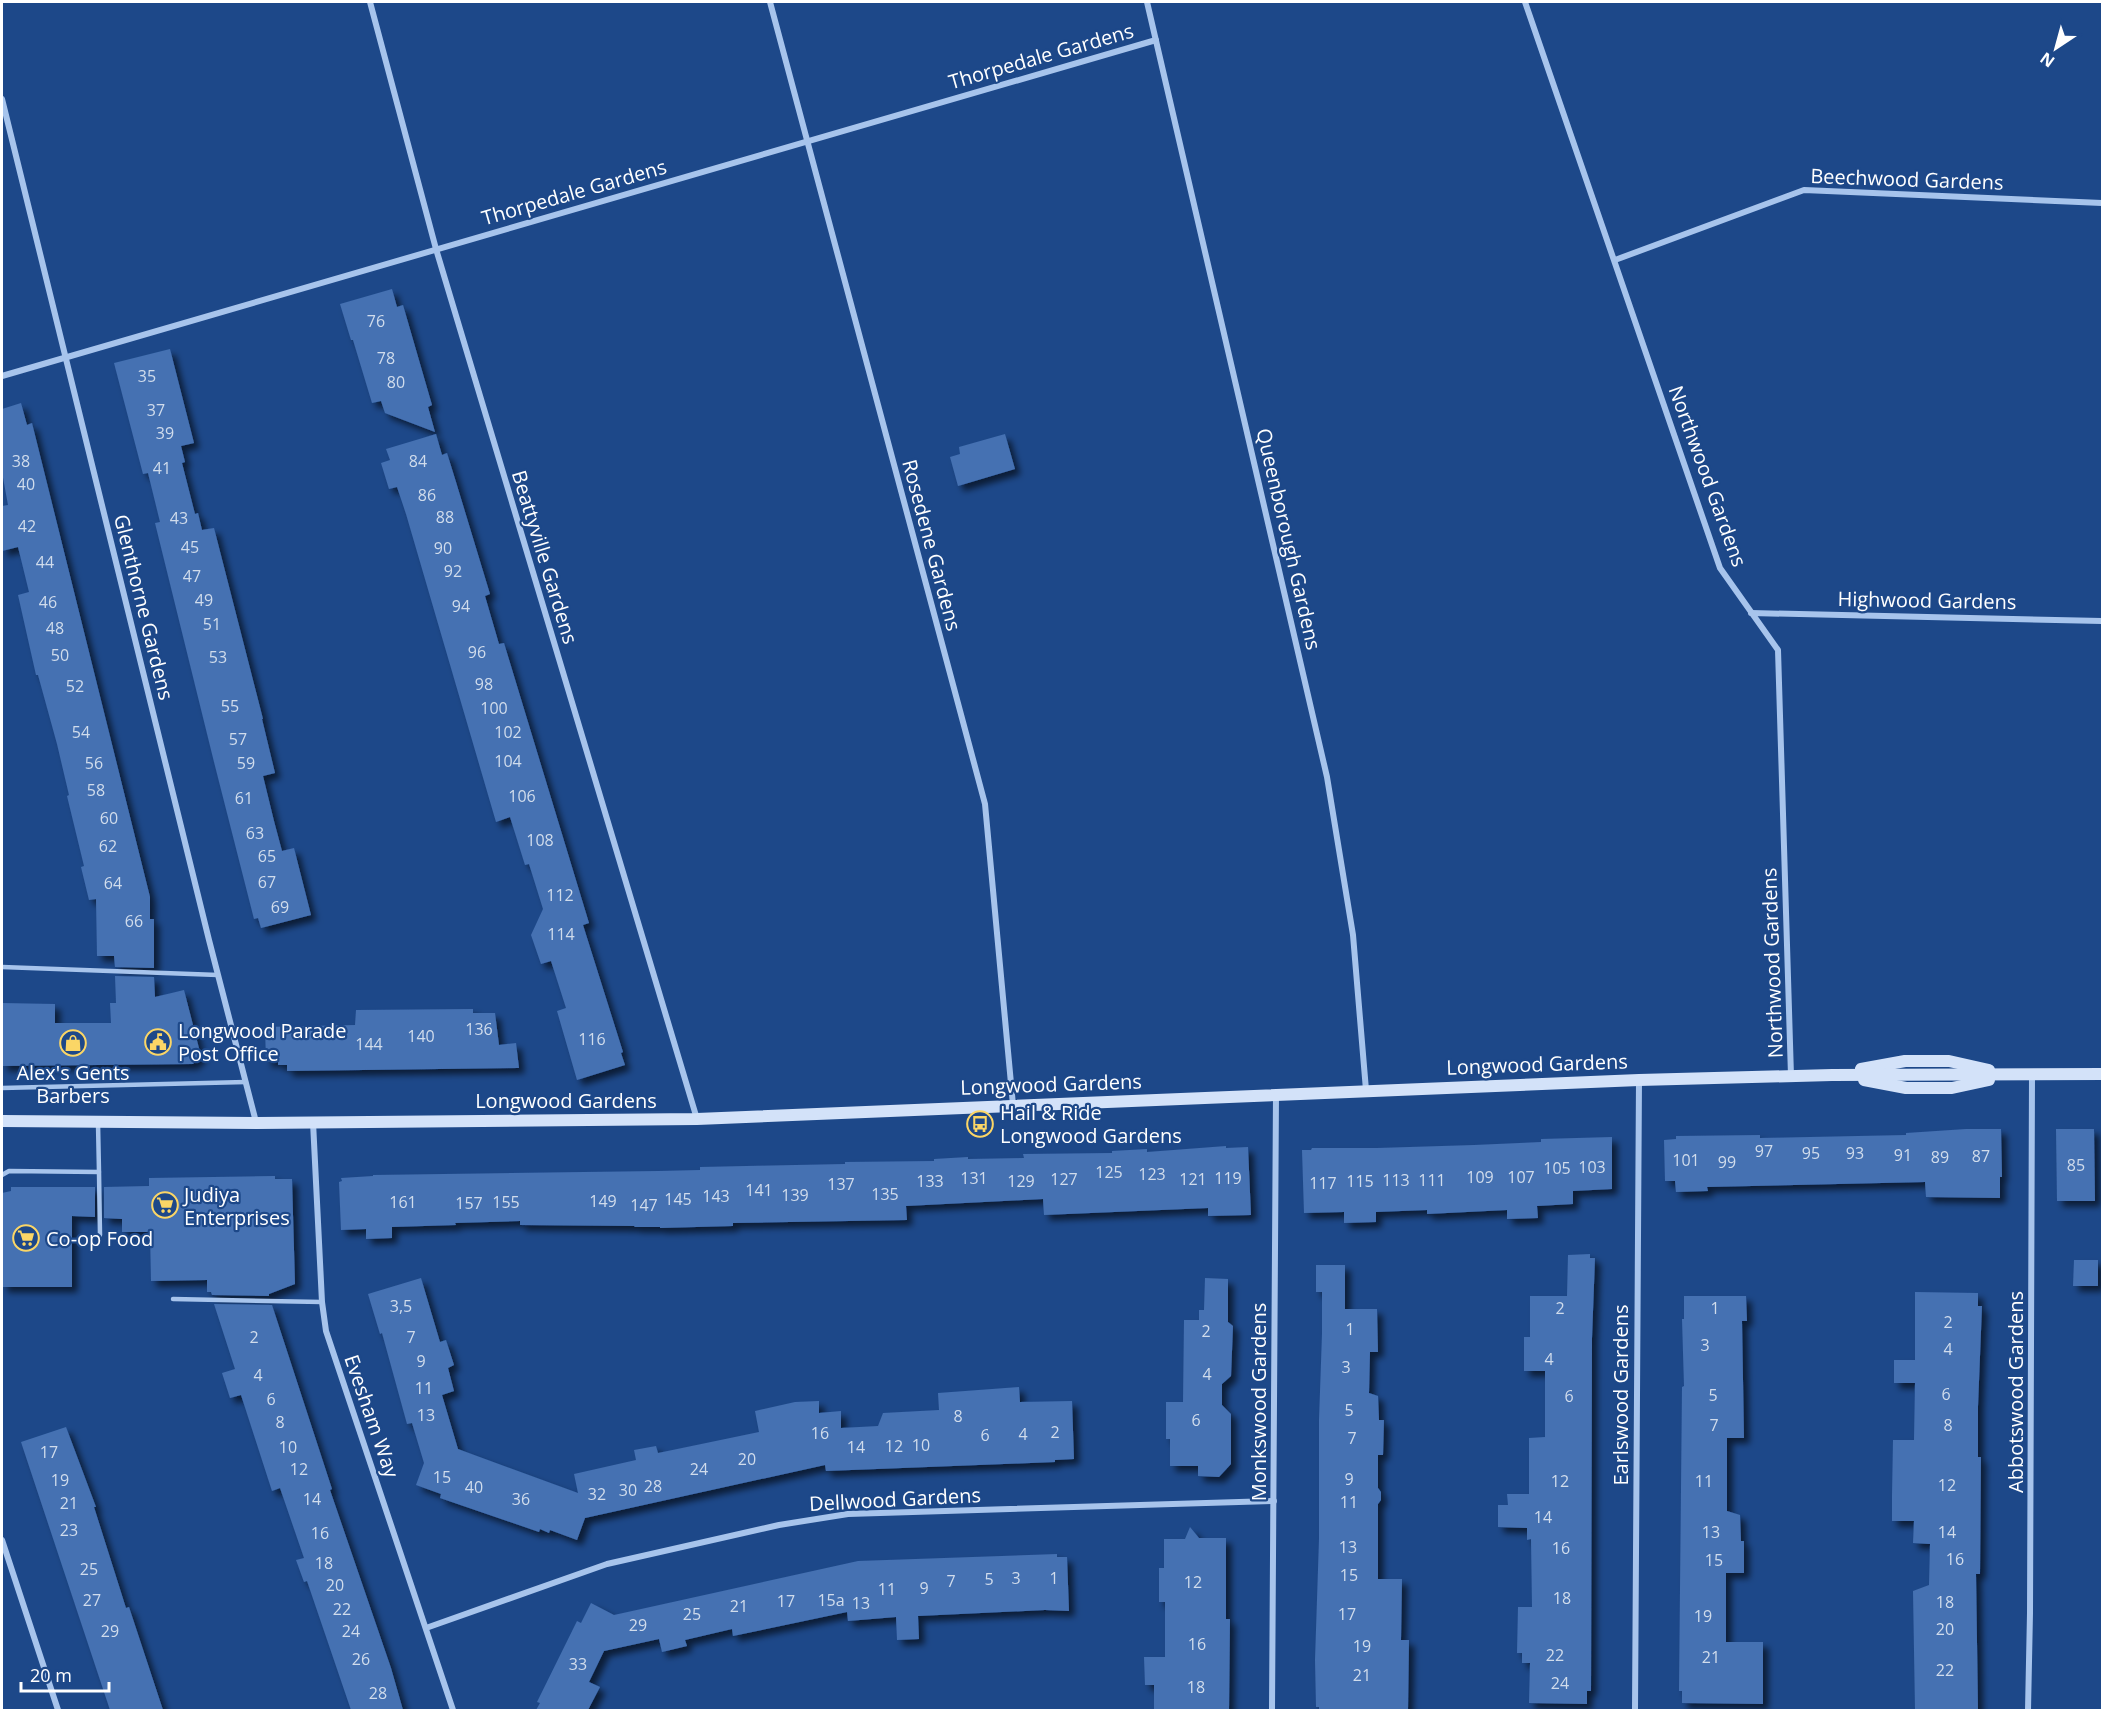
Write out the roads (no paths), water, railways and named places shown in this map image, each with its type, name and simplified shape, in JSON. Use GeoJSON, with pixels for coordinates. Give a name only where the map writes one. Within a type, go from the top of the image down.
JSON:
{"type":"FeatureCollection","features":[{"type":"Feature","properties":{"kind":"street","name":"Beattyville Gardens"},"geometry":{"type":"LineString","coordinates":[[370,2],[436,249],[697,1119]]}},
{"type":"Feature","properties":{"kind":"street","name":"Rosedene Gardens"},"geometry":{"type":"LineString","coordinates":[[770,2],[985,804],[1014,1105]]}},
{"type":"Feature","properties":{"kind":"street","name":"Queenborough Gardens"},"geometry":{"type":"LineString","coordinates":[[1147,2],[1327,777],[1353,935],[1366,1090]]}},
{"type":"Feature","properties":{"kind":"street","name":"Northwood Gardens"},"geometry":{"type":"LineString","coordinates":[[1525,2],[1720,568],[1778,650],[1791,1076]]}},
{"type":"Feature","properties":{"kind":"street","name":"Thorpedale Gardens"},"geometry":{"type":"LineString","coordinates":[[2,376],[1156,40]]}},
{"type":"Feature","properties":{"kind":"street","name":"Glenthorne Gardens"},"geometry":{"type":"LineString","coordinates":[[2,99],[256,1123]]}},
{"type":"Feature","properties":{"kind":"street","name":"Beechwood Gardens"},"geometry":{"type":"LineString","coordinates":[[1615,260],[1804,190],[2103,203]]}},
{"type":"Feature","properties":{"kind":"street","name":"Highwood Gardens"},"geometry":{"type":"LineString","coordinates":[[1751,612],[2103,621]]}},
{"type":"Feature","properties":{"kind":"street","name":"Longwood Gardens"},"geometry":{"type":"LineString","coordinates":[[2,1121],[256,1123],[697,1119],[1639,1080],[1832,1075],[2103,1074]]}},
{"type":"Feature","properties":{"kind":"street","name":"Abbotswood Gardens"},"geometry":{"type":"LineString","coordinates":[[2028,1710],[2031,1601],[2032,1075]]}},
{"type":"Feature","properties":{"kind":"street","name":"Earlswood Gardens"},"geometry":{"type":"LineString","coordinates":[[1635,1710],[1639,1080]]}},
{"type":"Feature","properties":{"kind":"street","name":"Monkswood Gardens"},"geometry":{"type":"LineString","coordinates":[[1272,1710],[1276,1094]]}},
{"type":"Feature","properties":{"kind":"street","name":"Evesham Way"},"geometry":{"type":"LineString","coordinates":[[313,1122],[322,1302],[326,1331],[453,1710]]}},
{"type":"Feature","properties":{"kind":"street","name":"Dellwood Gardens"},"geometry":{"type":"LineString","coordinates":[[426,1628],[607,1564],[779,1525],[836,1516],[1274,1501]]}},
{"type":"Feature","properties":{"kind":"street"},"geometry":{"type":"LineString","coordinates":[[2,1540],[58,1710]]}},
{"type":"Feature","properties":{"kind":"lane"},"geometry":{"type":"LineString","coordinates":[[2,967],[218,975]]}},
{"type":"Feature","properties":{"kind":"lane"},"geometry":{"type":"LineString","coordinates":[[2,1088],[246,1082]]}},
{"type":"Feature","properties":{"kind":"lane"},"geometry":{"type":"LineString","coordinates":[[98,1120],[100,1235]]}},
{"type":"Feature","properties":{"kind":"lane"},"geometry":{"type":"LineString","coordinates":[[2,1175],[9,1171],[99,1172]]}},
{"type":"Feature","properties":{"kind":"lane"},"geometry":{"type":"LineString","coordinates":[[173,1299],[322,1302]]}},
{"type":"Feature","properties":{"kind":"place","name":"Longwood Parade Post Office"},"geometry":{"type":"Point","coordinates":[158,1042]}},
{"type":"Feature","properties":{"kind":"place","name":"Alex's Gents Barbers"},"geometry":{"type":"Point","coordinates":[73,1043]}},
{"type":"Feature","properties":{"kind":"place","name":"Hail & Ride Longwood Gardens"},"geometry":{"type":"Point","coordinates":[980,1124]}},
{"type":"Feature","properties":{"kind":"place","name":"Judiya Enterprises"},"geometry":{"type":"Point","coordinates":[165,1205]}},
{"type":"Feature","properties":{"kind":"place","name":"Co-op Food"},"geometry":{"type":"Point","coordinates":[26,1238]}}]}
